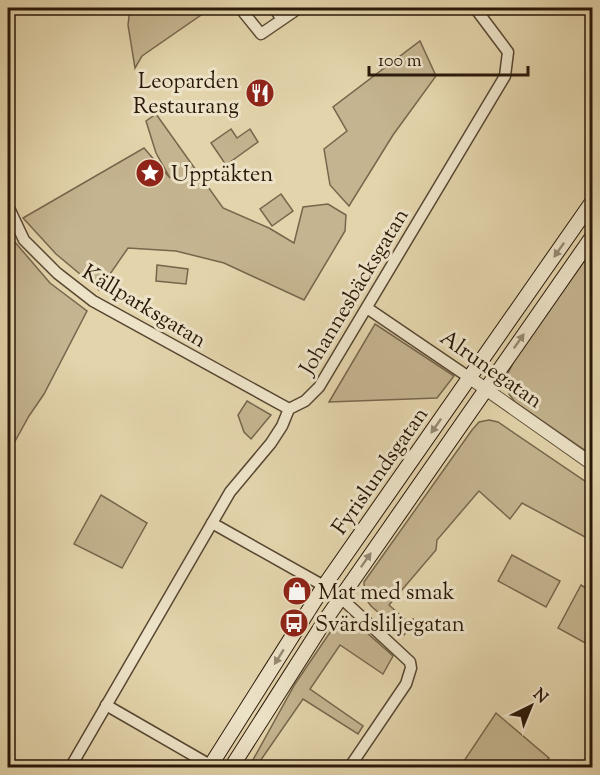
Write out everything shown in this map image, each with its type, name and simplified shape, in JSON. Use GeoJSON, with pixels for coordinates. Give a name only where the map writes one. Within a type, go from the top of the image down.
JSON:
{"type":"FeatureCollection","features":[{"type":"Feature","properties":{"kind":"main road","name":"Fyrislundsgatan"},"geometry":{"type":"LineString","coordinates":[[209,766],[324,586],[592,202]]}},
{"type":"Feature","properties":{"kind":"main road","name":"Fyrislundsgatan"},"geometry":{"type":"LineString","coordinates":[[231,768],[340,597],[592,237]]}},
{"type":"Feature","properties":{"kind":"street"},"geometry":{"type":"LineString","coordinates":[[240,8],[261,34],[299,8]]}},
{"type":"Feature","properties":{"kind":"street"},"geometry":{"type":"LineString","coordinates":[[274,8],[282,19]]}},
{"type":"Feature","properties":{"kind":"street","name":"Johannesbäcksgatan"},"geometry":{"type":"LineString","coordinates":[[70,768],[212,523],[243,475],[282,426],[289,409],[304,401],[320,387],[505,76],[508,52],[475,8]]}},
{"type":"Feature","properties":{"kind":"street","name":"Källparksgatan"},"geometry":{"type":"LineString","coordinates":[[8,206],[24,240],[57,273],[93,301],[289,409]]}},
{"type":"Feature","properties":{"kind":"street","name":"Alrunegatan"},"geometry":{"type":"LineString","coordinates":[[367,308],[592,464]]}},
{"type":"Feature","properties":{"kind":"street"},"geometry":{"type":"LineString","coordinates":[[212,523],[340,597],[410,662],[411,668],[406,684],[349,768]]}},
{"type":"Feature","properties":{"kind":"street"},"geometry":{"type":"LineString","coordinates":[[106,705],[209,766]]}},
{"type":"Feature","properties":{"kind":"shaded area"},"geometry":{"type":"Polygon","coordinates":[[[130,8],[196,8],[201,15],[142,56],[135,68],[128,25],[130,8]]]}},
{"type":"Feature","properties":{"kind":"shaded area"},"geometry":{"type":"Polygon","coordinates":[[[420,41],[436,76],[393,135],[349,206],[330,185],[324,149],[347,131],[333,107],[420,41]]]}},
{"type":"Feature","properties":{"kind":"shaded area"},"geometry":{"type":"Polygon","coordinates":[[[156,114],[223,208],[269,228],[294,243],[303,207],[328,204],[346,215],[345,231],[304,300],[224,263],[176,251],[128,248],[99,290],[56,254],[23,218],[144,148],[170,178],[156,153],[146,121],[156,114]]]}},
{"type":"Feature","properties":{"kind":"shaded area"},"geometry":{"type":"Polygon","coordinates":[[[231,129],[237,138],[250,129],[258,142],[226,165],[211,143],[231,129]]]}},
{"type":"Feature","properties":{"kind":"shaded area"},"geometry":{"type":"Polygon","coordinates":[[[281,194],[293,211],[272,226],[260,209],[281,194]]]}},
{"type":"Feature","properties":{"kind":"shaded area"},"geometry":{"type":"Polygon","coordinates":[[[8,234],[50,283],[87,311],[44,394],[8,454],[8,234]]]}},
{"type":"Feature","properties":{"kind":"shaded area"},"geometry":{"type":"Polygon","coordinates":[[[592,250],[592,455],[515,402],[509,394],[507,375],[517,355],[592,250]]]}},
{"type":"Feature","properties":{"kind":"shaded area"},"geometry":{"type":"Polygon","coordinates":[[[157,265],[188,269],[186,284],[156,281],[157,265]]]}},
{"type":"Feature","properties":{"kind":"shaded area"},"geometry":{"type":"Polygon","coordinates":[[[375,324],[454,376],[437,398],[329,402],[375,324]]]}},
{"type":"Feature","properties":{"kind":"shaded area"},"geometry":{"type":"Polygon","coordinates":[[[247,401],[271,415],[251,439],[244,432],[238,415],[247,401]]]}},
{"type":"Feature","properties":{"kind":"shaded area"},"geometry":{"type":"Polygon","coordinates":[[[489,420],[498,422],[592,486],[592,526],[585,537],[522,503],[510,519],[479,491],[437,540],[436,550],[389,605],[409,623],[413,619],[415,622],[404,635],[371,606],[365,598],[364,582],[472,430],[479,422],[489,420]]]}},
{"type":"Feature","properties":{"kind":"shaded area"},"geometry":{"type":"Polygon","coordinates":[[[101,495],[147,523],[122,568],[74,544],[101,495]]]}},
{"type":"Feature","properties":{"kind":"shaded area"},"geometry":{"type":"Polygon","coordinates":[[[512,555],[560,581],[546,607],[498,581],[512,555]]]}},
{"type":"Feature","properties":{"kind":"shaded area"},"geometry":{"type":"Polygon","coordinates":[[[581,585],[592,592],[592,638],[590,637],[587,644],[558,628],[581,585]]]}},
{"type":"Feature","properties":{"kind":"shaded area"},"geometry":{"type":"Polygon","coordinates":[[[347,623],[358,625],[393,656],[383,674],[340,645],[310,689],[363,726],[358,734],[303,699],[256,767],[249,767],[295,684],[335,625],[347,623]]]}},
{"type":"Feature","properties":{"kind":"shaded area"},"geometry":{"type":"Polygon","coordinates":[[[496,713],[549,758],[540,767],[460,767],[496,713]]]}},
{"type":"Feature","properties":{"kind":"place","name":"Leoparden Restaurang"},"geometry":{"type":"Point","coordinates":[260,93]}},
{"type":"Feature","properties":{"kind":"place","name":"Upptäkten"},"geometry":{"type":"Point","coordinates":[150,173]}},
{"type":"Feature","properties":{"kind":"place","name":"Mat med smak"},"geometry":{"type":"Point","coordinates":[297,591]}},
{"type":"Feature","properties":{"kind":"place","name":"Svärdsliljegatan"},"geometry":{"type":"Point","coordinates":[294,623]}}]}
